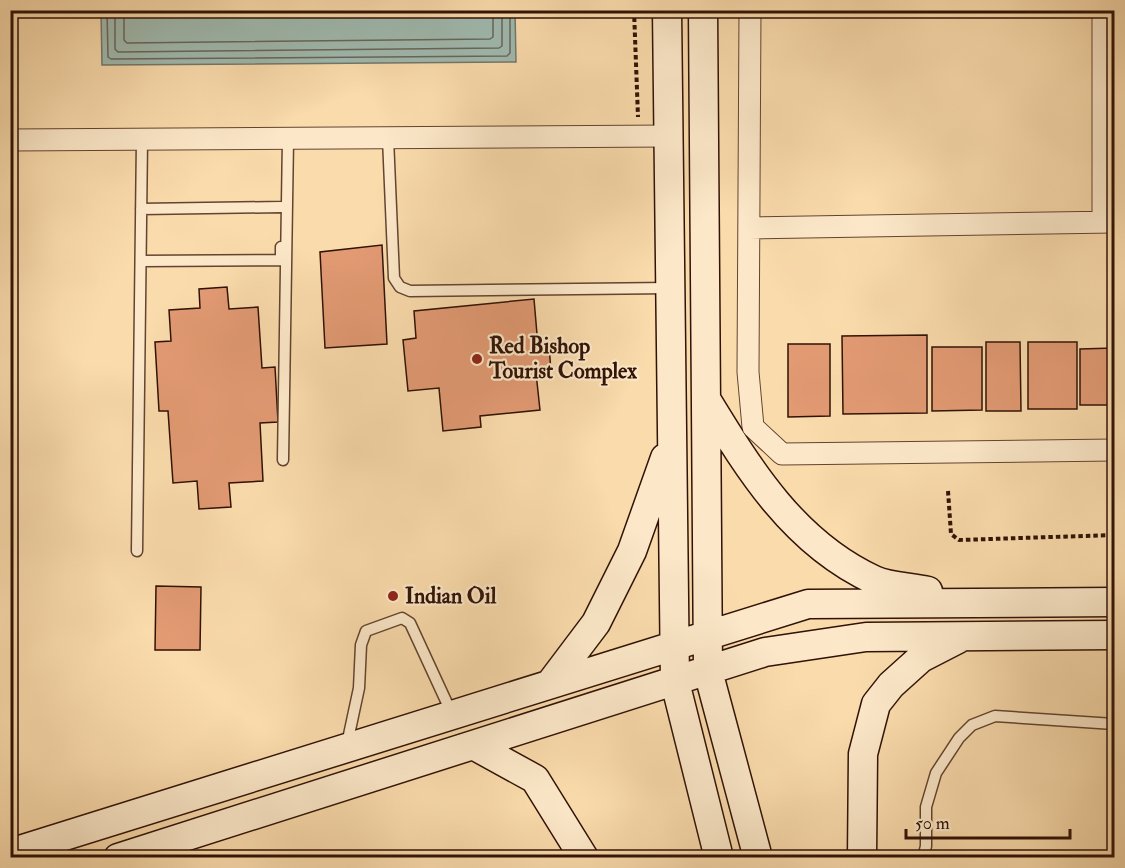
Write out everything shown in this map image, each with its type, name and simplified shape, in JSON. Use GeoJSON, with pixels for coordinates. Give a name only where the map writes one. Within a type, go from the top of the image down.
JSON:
{"type":"FeatureCollection","features":[{"type":"Feature","properties":{"kind":"street"},"geometry":{"type":"LineString","coordinates":[[668,10],[675,682],[719,858]]}},
{"type":"Feature","properties":{"kind":"street"},"geometry":{"type":"LineString","coordinates":[[703,10],[708,671],[758,858]]}},
{"type":"Feature","properties":{"kind":"street"},"geometry":{"type":"LineString","coordinates":[[750,10],[748,372],[753,427],[782,454],[1114,450]]}},
{"type":"Feature","properties":{"kind":"street"},"geometry":{"type":"LineString","coordinates":[[749,228],[1109,222],[1103,10]]}},
{"type":"Feature","properties":{"kind":"street"},"geometry":{"type":"LineString","coordinates":[[10,140],[669,136]]}},
{"type":"Feature","properties":{"kind":"street"},"geometry":{"type":"LineString","coordinates":[[706,399],[752,474],[786,515],[813,542],[875,581],[992,602]]}},
{"type":"Feature","properties":{"kind":"street"},"geometry":{"type":"LineString","coordinates":[[550,684],[596,623],[617,582],[632,551],[672,438]]}},
{"type":"Feature","properties":{"kind":"street"},"geometry":{"type":"LineString","coordinates":[[10,853],[808,604],[1114,602]]}},
{"type":"Feature","properties":{"kind":"street"},"geometry":{"type":"LineString","coordinates":[[118,858],[765,652],[866,637],[1114,635]]}},
{"type":"Feature","properties":{"kind":"street"},"geometry":{"type":"LineString","coordinates":[[862,858],[863,754],[876,704],[891,685],[921,658],[963,636]]}},
{"type":"Feature","properties":{"kind":"street"},"geometry":{"type":"LineString","coordinates":[[475,746],[536,779],[585,858]]}},
{"type":"Feature","properties":{"kind":"lane"},"geometry":{"type":"LineString","coordinates":[[388,138],[393,278],[400,287],[410,291],[670,288]]}},
{"type":"Feature","properties":{"kind":"lane"},"geometry":{"type":"LineString","coordinates":[[137,551],[142,139]]}},
{"type":"Feature","properties":{"kind":"lane"},"geometry":{"type":"LineString","coordinates":[[141,261],[281,260],[285,139]]}},
{"type":"Feature","properties":{"kind":"lane"},"geometry":{"type":"LineString","coordinates":[[283,460],[285,139]]}},
{"type":"Feature","properties":{"kind":"lane"},"geometry":{"type":"LineString","coordinates":[[141,209],[281,207]]}},
{"type":"Feature","properties":{"kind":"lane"},"geometry":{"type":"LineString","coordinates":[[346,747],[359,688],[361,645],[366,631],[389,621],[402,618],[410,623],[452,714]]}},
{"type":"Feature","properties":{"kind":"lane"},"geometry":{"type":"LineString","coordinates":[[923,858],[926,846],[926,807],[936,773],[959,738],[972,725],[994,716],[1114,724]]}},
{"type":"Feature","properties":{"kind":"path"},"geometry":{"type":"LineString","coordinates":[[634,10],[638,117]]}},
{"type":"Feature","properties":{"kind":"path"},"geometry":{"type":"LineString","coordinates":[[948,492],[951,534],[959,540],[1114,535]]}},
{"type":"Feature","properties":{"kind":"water"},"geometry":{"type":"Polygon","coordinates":[[[101,11],[515,11],[516,62],[102,65],[101,11]]]}},
{"type":"Feature","properties":{"kind":"building"},"geometry":{"type":"Polygon","coordinates":[[[382,245],[387,344],[325,348],[320,252],[382,245]]]}},
{"type":"Feature","properties":{"kind":"building"},"geometry":{"type":"Polygon","coordinates":[[[227,287],[229,309],[258,307],[262,368],[275,367],[278,422],[260,423],[263,481],[229,483],[231,507],[199,509],[197,481],[173,483],[168,411],[159,411],[155,342],[171,341],[169,310],[200,308],[199,289],[227,287]]]}},
{"type":"Feature","properties":{"kind":"building","name":"Red Bishop Tourist Complex"},"geometry":{"type":"Polygon","coordinates":[[[534,299],[538,346],[549,345],[551,372],[536,373],[540,410],[480,416],[481,427],[443,431],[439,388],[408,391],[403,340],[416,338],[414,311],[534,299]]]}},
{"type":"Feature","properties":{"kind":"building"},"geometry":{"type":"Polygon","coordinates":[[[927,335],[927,413],[843,414],[842,336],[927,335]]]}},
{"type":"Feature","properties":{"kind":"building"},"geometry":{"type":"Polygon","coordinates":[[[986,342],[1020,342],[1021,411],[986,411],[986,342]]]}},
{"type":"Feature","properties":{"kind":"building"},"geometry":{"type":"Polygon","coordinates":[[[1028,342],[1077,342],[1077,409],[1028,409],[1028,342]]]}},
{"type":"Feature","properties":{"kind":"building"},"geometry":{"type":"Polygon","coordinates":[[[788,344],[830,344],[830,416],[788,417],[788,344]]]}},
{"type":"Feature","properties":{"kind":"building"},"geometry":{"type":"Polygon","coordinates":[[[932,347],[982,347],[982,410],[932,411],[932,347]]]}},
{"type":"Feature","properties":{"kind":"building"},"geometry":{"type":"Polygon","coordinates":[[[1114,348],[1114,405],[1080,405],[1080,349],[1114,348]]]}},
{"type":"Feature","properties":{"kind":"building"},"geometry":{"type":"Polygon","coordinates":[[[156,586],[201,587],[200,650],[155,650],[156,586]]]}},
{"type":"Feature","properties":{"kind":"place","name":"Red Bishop Tourist Complex"},"geometry":{"type":"Point","coordinates":[477,359]}},
{"type":"Feature","properties":{"kind":"place","name":"Indian Oil"},"geometry":{"type":"Point","coordinates":[393,596]}}]}
